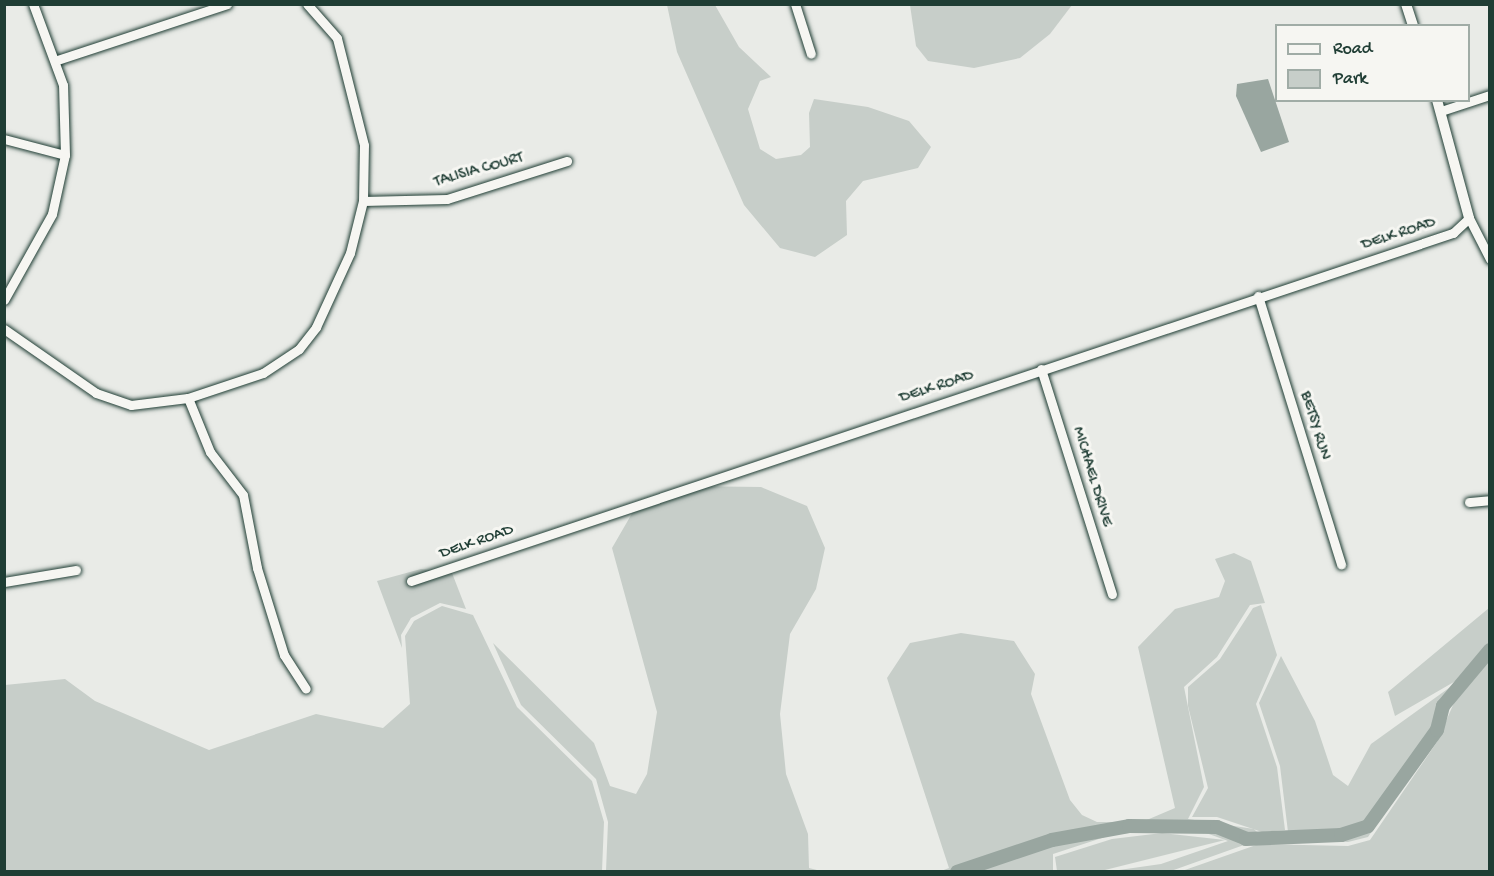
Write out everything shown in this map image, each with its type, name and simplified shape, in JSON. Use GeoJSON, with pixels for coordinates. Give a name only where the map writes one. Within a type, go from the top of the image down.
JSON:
{"type":"FeatureCollection","features":[{"type":"Feature","properties":{"kind":"street"},"geometry":{"type":"LineString","coordinates":[[4,300],[52,214],[65,155],[67,120],[57,60],[33,4]]}},
{"type":"Feature","properties":{"kind":"street"},"geometry":{"type":"LineString","coordinates":[[57,60],[227,4]]}},
{"type":"Feature","properties":{"kind":"street"},"geometry":{"type":"LineString","coordinates":[[795,4],[811,54]]}},
{"type":"Feature","properties":{"kind":"street"},"geometry":{"type":"LineString","coordinates":[[1406,4],[1412,24]]}},
{"type":"Feature","properties":{"kind":"street"},"geometry":{"type":"LineString","coordinates":[[4,328],[113,401],[151,406],[188,398],[263,373],[300,349],[343,273],[363,201],[364,145],[357,103],[336,38],[307,5]]}},
{"type":"Feature","properties":{"kind":"street"},"geometry":{"type":"LineString","coordinates":[[1470,99],[1490,95]]}},
{"type":"Feature","properties":{"kind":"street"},"geometry":{"type":"LineString","coordinates":[[1458,102],[1439,106],[1469,218],[1490,259]]}},
{"type":"Feature","properties":{"kind":"street"},"geometry":{"type":"LineString","coordinates":[[4,139],[65,155]]}},
{"type":"Feature","properties":{"kind":"street","name":"TALISIA COURT"},"geometry":{"type":"LineString","coordinates":[[363,201],[447,199],[567,161]]}},
{"type":"Feature","properties":{"kind":"street","name":"DELK ROAD"},"geometry":{"type":"LineString","coordinates":[[411,581],[1258,296],[1453,233],[1469,218]]}},
{"type":"Feature","properties":{"kind":"street","name":"BETSY RUN"},"geometry":{"type":"LineString","coordinates":[[1258,296],[1341,564]]}},
{"type":"Feature","properties":{"kind":"street","name":"MICHAEL DRIVE"},"geometry":{"type":"LineString","coordinates":[[1041,369],[1112,594]]}},
{"type":"Feature","properties":{"kind":"street"},"geometry":{"type":"LineString","coordinates":[[188,398],[210,452],[243,495],[257,568],[284,655],[306,689]]}},
{"type":"Feature","properties":{"kind":"street"},"geometry":{"type":"LineString","coordinates":[[1469,502],[1490,500]]}},
{"type":"Feature","properties":{"kind":"street"},"geometry":{"type":"LineString","coordinates":[[4,582],[76,570]]}},
{"type":"Feature","properties":{"kind":"green space"},"geometry":{"type":"Polygon","coordinates":[[[910,4],[1072,5],[1050,34],[1020,58],[974,68],[928,61],[916,46],[910,4]]]}},
{"type":"Feature","properties":{"kind":"green space"},"geometry":{"type":"Polygon","coordinates":[[[667,5],[715,5],[739,47],[771,77],[760,81],[748,109],[760,149],[776,159],[801,155],[810,147],[809,113],[814,99],[868,107],[909,121],[931,147],[918,168],[863,181],[846,201],[847,235],[815,257],[780,248],[744,205],[677,52],[667,5]]]}},
{"type":"Feature","properties":{"kind":"green space"},"geometry":{"type":"Polygon","coordinates":[[[685,486],[761,487],[807,506],[825,548],[816,589],[790,634],[780,714],[786,774],[808,834],[809,868],[821,871],[606,871],[608,822],[596,779],[521,705],[493,643],[594,743],[610,786],[636,794],[647,774],[657,712],[612,548],[634,510],[685,486]]]}},
{"type":"Feature","properties":{"kind":"green space"},"geometry":{"type":"Polygon","coordinates":[[[1234,553],[1251,561],[1265,603],[1250,605],[1217,657],[1184,687],[1204,787],[1188,819],[1254,829],[1261,836],[1288,832],[1280,766],[1259,703],[1281,656],[1315,721],[1333,775],[1348,786],[1371,744],[1460,680],[1434,741],[1368,837],[1348,842],[1258,840],[1171,871],[1112,871],[1161,864],[1228,841],[1198,830],[1163,829],[1111,835],[1053,854],[1053,871],[941,871],[949,868],[887,678],[910,643],[961,633],[1014,641],[1035,674],[1031,694],[1070,800],[1082,815],[1097,822],[1142,822],[1175,808],[1138,647],[1175,609],[1219,597],[1225,581],[1215,559],[1234,553]]]}},
{"type":"Feature","properties":{"kind":"green space"},"geometry":{"type":"Polygon","coordinates":[[[421,569],[452,573],[466,609],[440,603],[411,618],[401,635],[402,648],[377,581],[421,569]]]}},
{"type":"Feature","properties":{"kind":"green space"},"geometry":{"type":"Polygon","coordinates":[[[1261,605],[1277,655],[1256,704],[1277,767],[1285,830],[1262,832],[1217,817],[1192,817],[1208,788],[1188,706],[1188,687],[1220,659],[1253,608],[1261,605]]]}},
{"type":"Feature","properties":{"kind":"green space"},"geometry":{"type":"Polygon","coordinates":[[[442,606],[473,615],[517,707],[592,781],[604,822],[602,871],[5,871],[5,685],[65,679],[95,701],[209,750],[316,714],[383,728],[410,704],[405,636],[414,621],[442,606]]]}},
{"type":"Feature","properties":{"kind":"green space"},"geometry":{"type":"Polygon","coordinates":[[[1489,608],[1489,871],[1182,871],[1259,844],[1348,846],[1370,840],[1437,742],[1466,675],[1395,716],[1388,692],[1489,608]]]}},
{"type":"Feature","properties":{"kind":"green space"},"geometry":{"type":"Polygon","coordinates":[[[1162,833],[1225,840],[1101,871],[1057,871],[1055,857],[1112,839],[1162,833]]]}},
{"type":"Feature","properties":{"kind":"shaded area"},"geometry":{"type":"Polygon","coordinates":[[[1268,79],[1289,142],[1261,152],[1236,96],[1237,84],[1268,79]]]}},
{"type":"Feature","properties":{"kind":"waterway"},"geometry":{"type":"LineString","coordinates":[[957,872],[1052,840],[1129,826],[1217,827],[1246,839],[1341,835],[1368,826],[1437,730],[1443,706],[1490,650]]}}]}
